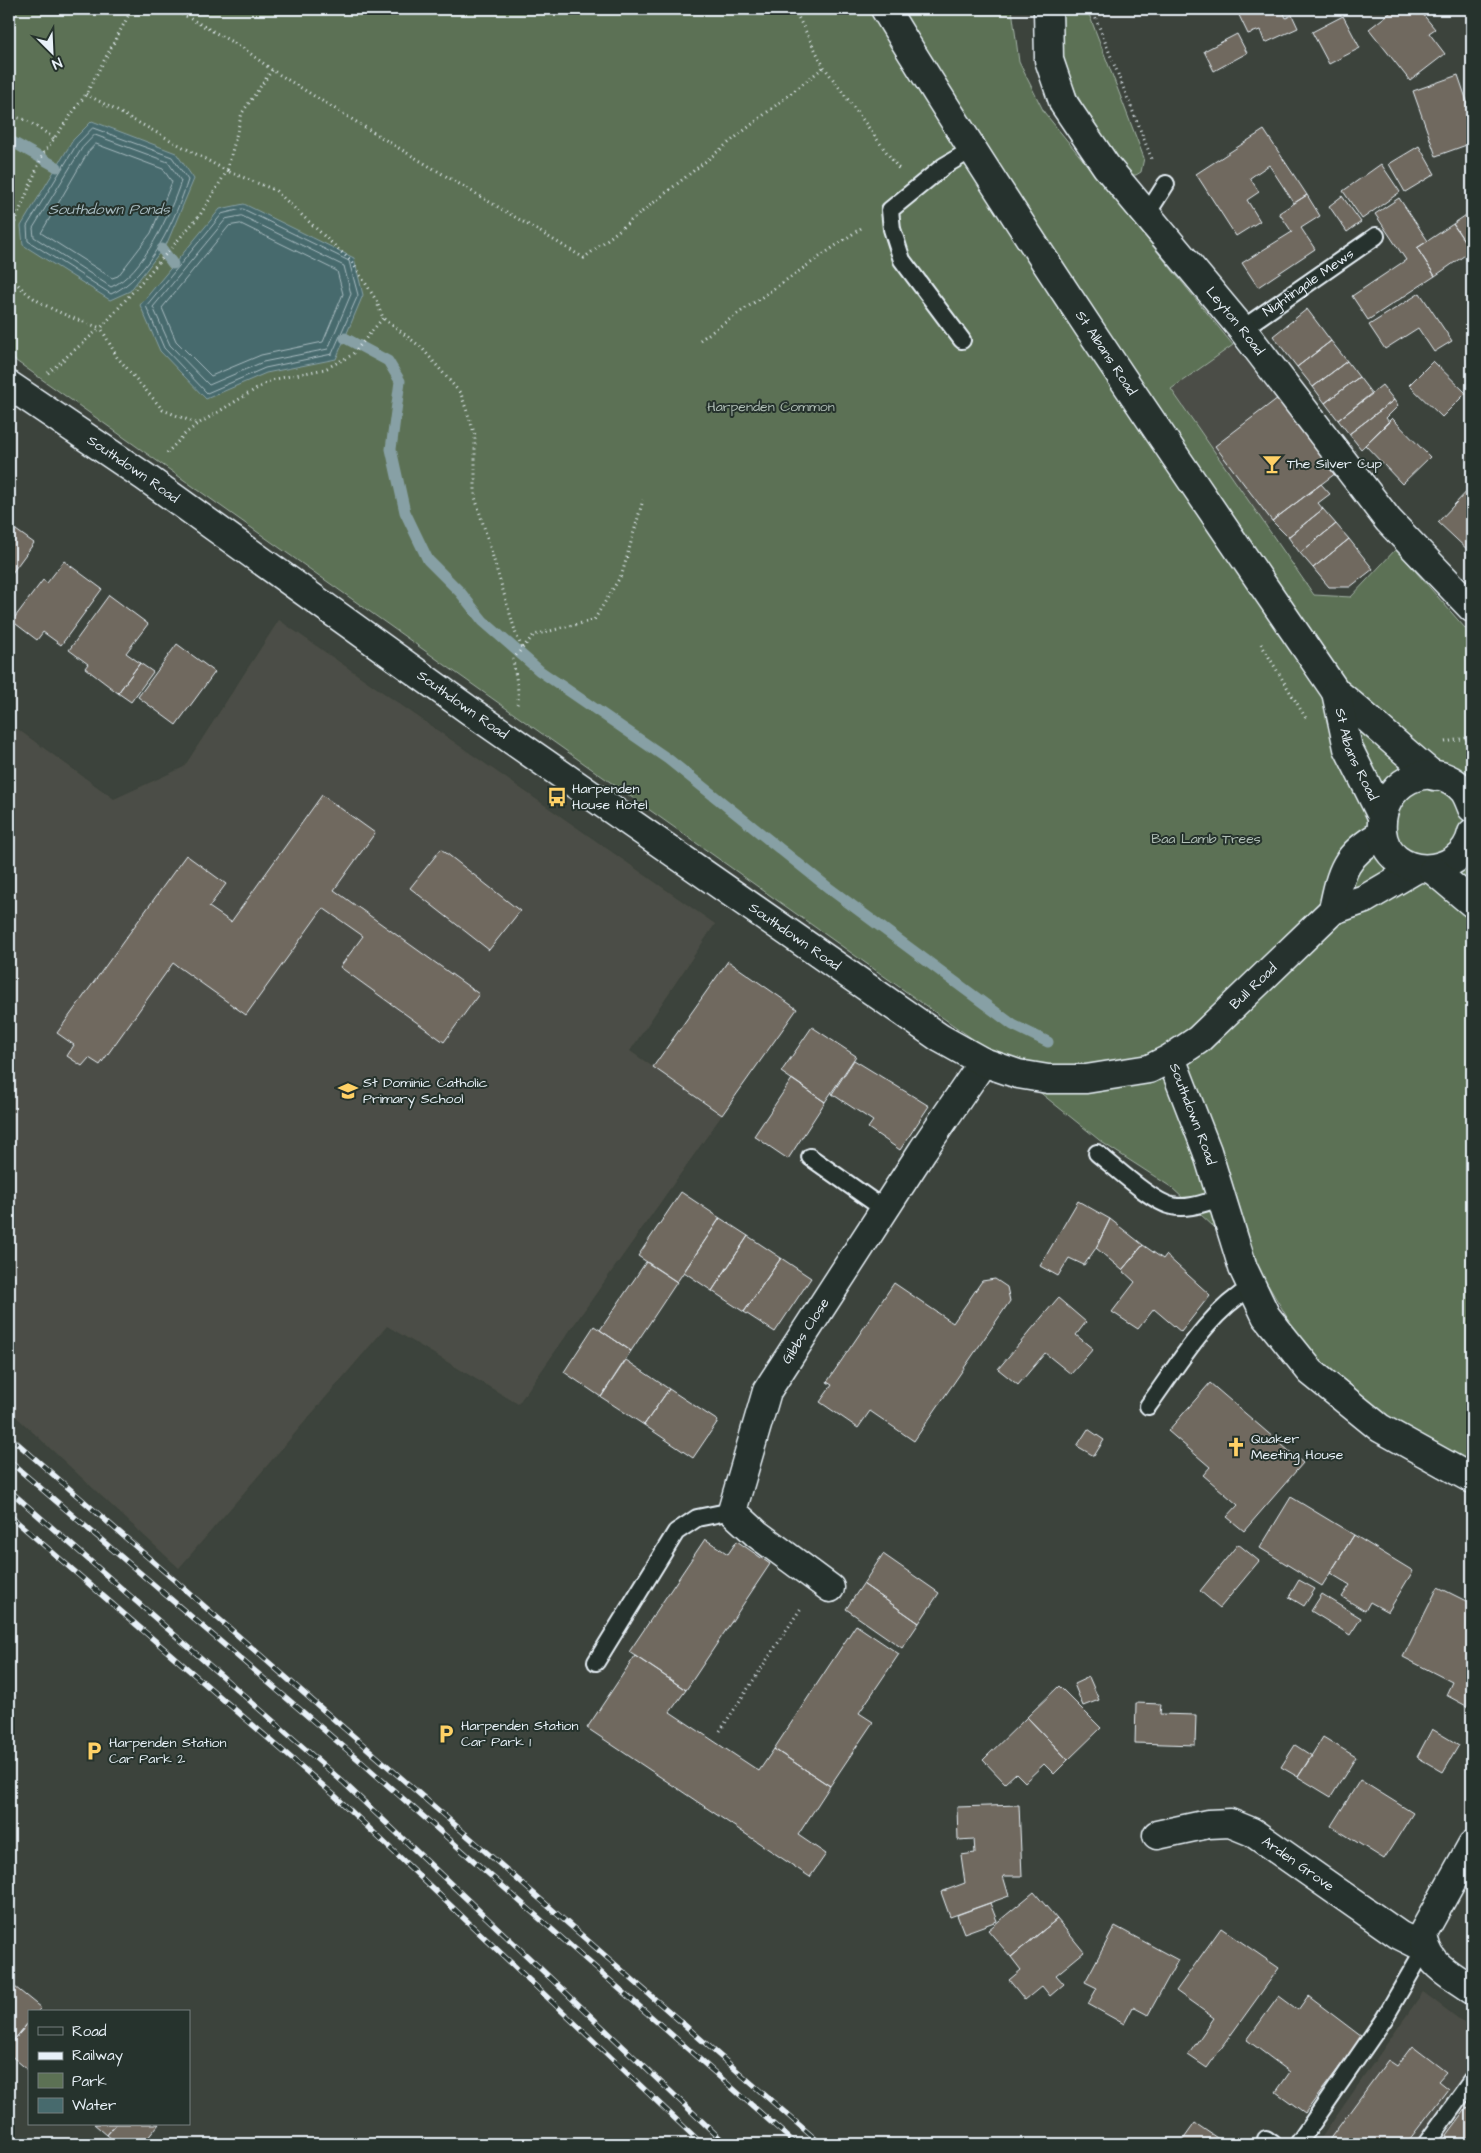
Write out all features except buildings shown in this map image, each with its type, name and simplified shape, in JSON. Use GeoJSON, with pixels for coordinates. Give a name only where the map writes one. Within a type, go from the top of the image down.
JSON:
{"type":"FeatureCollection","features":[{"type":"Feature","properties":{"kind":"street","name":"St Albans Road"},"geometry":{"type":"LineString","coordinates":[[885,9],[971,150],[1108,358],[1336,692],[1378,726],[1390,740],[1434,776]]}},
{"type":"Feature","properties":{"kind":"street","name":"Leyton Road"},"geometry":{"type":"LineString","coordinates":[[1048,9],[1049,60],[1064,104],[1106,166],[1242,329],[1388,520],[1472,608]]}},
{"type":"Feature","properties":{"kind":"street","name":"Southdown Road"},"geometry":{"type":"LineString","coordinates":[[17,390],[145,477],[505,735],[940,1038],[983,1062],[1018,1074],[1048,1078],[1086,1078],[1149,1069],[1171,1058],[1204,1143],[1244,1268],[1266,1316],[1311,1372],[1380,1428],[1472,1479]]}},
{"type":"Feature","properties":{"kind":"street","name":"St Albans Road"},"geometry":{"type":"LineString","coordinates":[[1336,692],[1348,748],[1382,825],[1390,850],[1402,862],[1424,869],[1472,903]]}},
{"type":"Feature","properties":{"kind":"street","name":"St Albans Road"},"geometry":{"type":"LineString","coordinates":[[1382,825],[1387,798],[1398,785],[1415,776],[1434,776],[1451,780],[1470,794]]}},
{"type":"Feature","properties":{"kind":"street"},"geometry":{"type":"LineString","coordinates":[[1332,910],[1341,872],[1382,825]]}},
{"type":"Feature","properties":{"kind":"street"},"geometry":{"type":"LineString","coordinates":[[1424,869],[1449,863],[1461,855],[1472,833]]}},
{"type":"Feature","properties":{"kind":"street","name":"Bull Road"},"geometry":{"type":"LineString","coordinates":[[1171,1058],[1198,1040],[1332,910],[1365,899],[1424,869]]}},
{"type":"Feature","properties":{"kind":"street","name":"Gibbs Close"},"geometry":{"type":"LineString","coordinates":[[732,1511],[767,1391],[983,1062]]}},
{"type":"Feature","properties":{"kind":"street"},"geometry":{"type":"LineString","coordinates":[[732,1511],[757,1534],[825,1584]]}},
{"type":"Feature","properties":{"kind":"street","name":"Arden Grove"},"geometry":{"type":"LineString","coordinates":[[1157,1835],[1208,1824],[1230,1823],[1252,1832],[1398,1935],[1424,1948],[1434,1964],[1472,1990]]}},
{"type":"Feature","properties":{"kind":"street"},"geometry":{"type":"LineString","coordinates":[[1424,1948],[1423,1933],[1428,1922],[1472,1845]]}},
{"type":"Feature","properties":{"kind":"lane"},"geometry":{"type":"LineString","coordinates":[[962,340],[902,260],[892,229],[890,210],[944,166],[971,150]]}},
{"type":"Feature","properties":{"kind":"lane"},"geometry":{"type":"LineString","coordinates":[[1147,214],[1166,184]]}},
{"type":"Feature","properties":{"kind":"lane","name":"Nightingale Mews"},"geometry":{"type":"LineString","coordinates":[[1242,329],[1376,236]]}},
{"type":"Feature","properties":{"kind":"lane"},"geometry":{"type":"LineString","coordinates":[[1097,1153],[1153,1196],[1171,1206],[1187,1207],[1221,1198]]}},
{"type":"Feature","properties":{"kind":"lane"},"geometry":{"type":"LineString","coordinates":[[810,1157],[885,1210]]}},
{"type":"Feature","properties":{"kind":"lane"},"geometry":{"type":"LineString","coordinates":[[1148,1406],[1214,1317],[1233,1298],[1252,1287]]}},
{"type":"Feature","properties":{"kind":"lane"},"geometry":{"type":"LineString","coordinates":[[596,1662],[676,1532],[697,1518],[732,1511]]}},
{"type":"Feature","properties":{"kind":"lane"},"geometry":{"type":"LineString","coordinates":[[1298,2144],[1384,2019],[1424,1948]]}},
{"type":"Feature","properties":{"kind":"lane"},"geometry":{"type":"LineString","coordinates":[[1426,2144],[1472,2080]]}},
{"type":"Feature","properties":{"kind":"path"},"geometry":{"type":"LineString","coordinates":[[9,236],[37,164],[86,94],[132,9]]}},
{"type":"Feature","properties":{"kind":"path"},"geometry":{"type":"LineString","coordinates":[[173,9],[243,48],[272,70],[584,258],[824,67]]}},
{"type":"Feature","properties":{"kind":"path"},"geometry":{"type":"LineString","coordinates":[[794,9],[824,67],[893,163],[919,186]]}},
{"type":"Feature","properties":{"kind":"path"},"geometry":{"type":"LineString","coordinates":[[1092,9],[1149,155],[1166,184]]}},
{"type":"Feature","properties":{"kind":"path"},"geometry":{"type":"LineString","coordinates":[[17,390],[57,363],[101,328],[200,214],[227,171],[242,113],[272,70]]}},
{"type":"Feature","properties":{"kind":"path"},"geometry":{"type":"LineString","coordinates":[[86,94],[227,171],[275,190],[352,262],[376,300],[383,318],[421,347],[461,394],[476,435],[475,497],[522,648]]}},
{"type":"Feature","properties":{"kind":"path"},"geometry":{"type":"LineString","coordinates":[[9,114],[26,120],[54,138]]}},
{"type":"Feature","properties":{"kind":"path"},"geometry":{"type":"LineString","coordinates":[[700,340],[890,210]]}},
{"type":"Feature","properties":{"kind":"path"},"geometry":{"type":"LineString","coordinates":[[9,273],[14,282],[54,311],[101,328],[117,357],[163,410],[198,424]]}},
{"type":"Feature","properties":{"kind":"path"},"geometry":{"type":"LineString","coordinates":[[145,477],[186,432],[271,380],[325,369],[352,355],[383,318]]}},
{"type":"Feature","properties":{"kind":"path"},"geometry":{"type":"LineString","coordinates":[[505,735],[520,699],[515,683],[513,659],[534,635],[594,620],[622,574],[643,500]]}},
{"type":"Feature","properties":{"kind":"path"},"geometry":{"type":"LineString","coordinates":[[720,1730],[825,1584]]}},
{"type":"Feature","properties":{"kind":"shaded area"},"geometry":{"type":"Polygon","coordinates":[[[1233,345],[1278,398],[1336,473],[1266,526],[1171,389],[1233,345]]]}},
{"type":"Feature","properties":{"kind":"shaded area","name":"St Dominic Catholic Primary School"},"geometry":{"type":"Polygon","coordinates":[[[279,620],[715,924],[630,1051],[722,1115],[518,1404],[387,1326],[179,1568],[9,1410],[9,723],[114,799],[184,767],[279,620]]]}},
{"type":"Feature","properties":{"kind":"shaded area"},"geometry":{"type":"Polygon","coordinates":[[[1423,1992],[1472,2029],[1472,2144],[1317,2144],[1423,1992]]]}},
{"type":"Feature","properties":{"kind":"green space","name":"Harpenden Common"},"geometry":{"type":"Polygon","coordinates":[[[9,9],[1012,9],[1019,62],[1044,112],[1233,345],[1171,389],[1314,595],[1351,597],[1396,549],[1472,636],[1472,1464],[1381,1413],[1322,1366],[1291,1324],[1268,1285],[1214,1227],[1171,1187],[1103,1143],[977,1042],[9,356],[9,9]]]}},
{"type":"Feature","properties":{"kind":"green space"},"geometry":{"type":"Polygon","coordinates":[[[1059,9],[1087,9],[1144,158],[1141,172],[1136,175],[1128,175],[1078,98],[1064,57],[1060,34],[1059,9]]]}},
{"type":"Feature","properties":{"kind":"water","name":"Southdown Ponds"},"geometry":{"type":"Polygon","coordinates":[[[92,121],[176,153],[194,179],[167,243],[130,291],[110,300],[23,245],[21,226],[73,140],[92,121]]]}},
{"type":"Feature","properties":{"kind":"water"},"geometry":{"type":"Polygon","coordinates":[[[244,204],[354,258],[363,295],[336,359],[266,373],[206,399],[160,351],[140,305],[220,209],[244,204]]]}},
{"type":"Feature","properties":{"kind":"waterway"},"geometry":{"type":"LineString","coordinates":[[9,140],[57,167]]}},
{"type":"Feature","properties":{"kind":"waterway"},"geometry":{"type":"LineString","coordinates":[[162,249],[173,264]]}},
{"type":"Feature","properties":{"kind":"waterway"},"geometry":{"type":"LineString","coordinates":[[345,338],[388,361],[400,381],[391,449],[405,512],[428,560],[460,592],[483,621],[540,671],[668,759],[830,889],[1013,1025],[1048,1042]]}},
{"type":"Feature","properties":{"kind":"railway"},"geometry":{"type":"LineString","coordinates":[[9,1436],[821,2144]]}},
{"type":"Feature","properties":{"kind":"railway"},"geometry":{"type":"LineString","coordinates":[[9,1461],[359,1760],[796,2144]]}},
{"type":"Feature","properties":{"kind":"railway"},"geometry":{"type":"LineString","coordinates":[[9,1490],[344,1783],[726,2144]]}},
{"type":"Feature","properties":{"kind":"railway"},"geometry":{"type":"LineString","coordinates":[[9,1515],[334,1795],[702,2144]]}},
{"type":"Feature","properties":{"kind":"place","name":"The Silver Cup"},"geometry":{"type":"Point","coordinates":[1272,464]}},
{"type":"Feature","properties":{"kind":"place","name":"Harpenden House Hotel"},"geometry":{"type":"Point","coordinates":[557,797]}},
{"type":"Feature","properties":{"kind":"place","name":"St Dominic Catholic Primary School"},"geometry":{"type":"Point","coordinates":[348,1091]}},
{"type":"Feature","properties":{"kind":"place","name":"Quaker Meeting House"},"geometry":{"type":"Point","coordinates":[1236,1447]}},
{"type":"Feature","properties":{"kind":"place","name":"Harpenden Station Car Park 1"},"geometry":{"type":"Point","coordinates":[446,1734]}},
{"type":"Feature","properties":{"kind":"place","name":"Harpenden Station Car Park 2"},"geometry":{"type":"Point","coordinates":[94,1751]}},
{"type":"Feature","properties":{"kind":"park label","name":"Baa Lamb Trees"},"geometry":{"type":"Point","coordinates":[1206,839]}}]}
